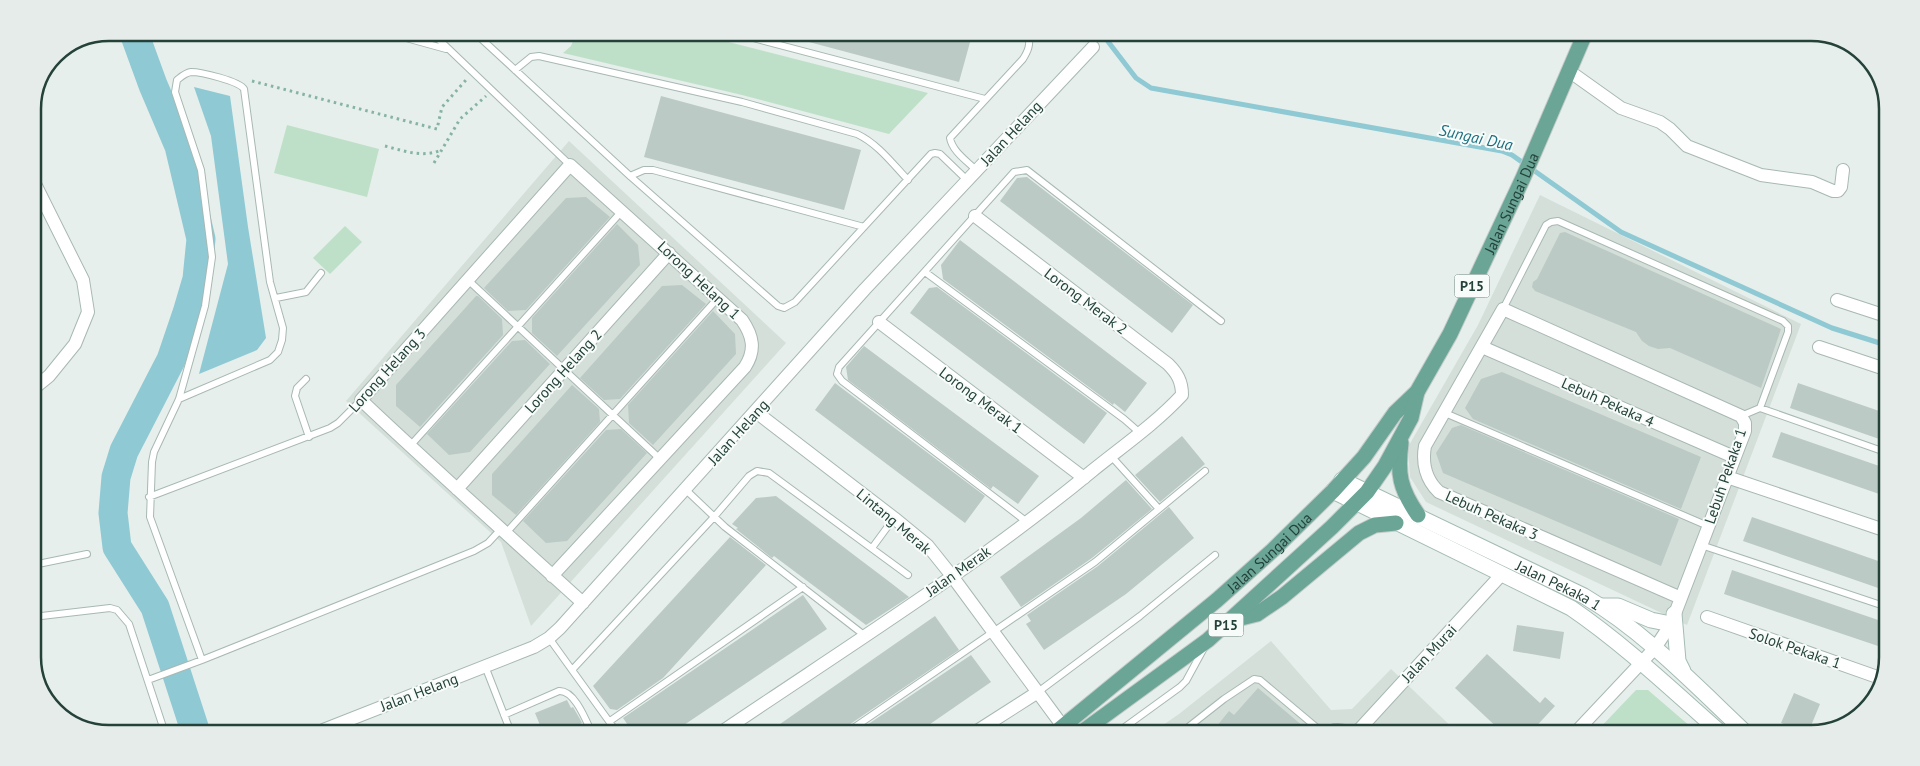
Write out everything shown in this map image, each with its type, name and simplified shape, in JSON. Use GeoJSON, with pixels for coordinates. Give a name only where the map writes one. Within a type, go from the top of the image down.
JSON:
{"type":"FeatureCollection","features":[{"type":"Feature","properties":{"kind":"main road","name":"Jalan Sungai Dua"},"geometry":{"type":"LineString","coordinates":[[1068,725],[1217,600],[1273,550],[1338,486],[1364,457],[1395,414],[1417,392],[1450,334],[1535,152],[1582,41]]}},
{"type":"Feature","properties":{"kind":"main road","name":"Jalan Sungai Dua"},"geometry":{"type":"LineString","coordinates":[[1092,725],[1208,640],[1332,527],[1361,497],[1385,466],[1411,418],[1417,392]]}},
{"type":"Feature","properties":{"kind":"main road"},"geometry":{"type":"LineString","coordinates":[[1402,436],[1399,460],[1400,484],[1406,499],[1418,515]]}},
{"type":"Feature","properties":{"kind":"main road","name":"Jalan Pekaka 1"},"geometry":{"type":"LineString","coordinates":[[1338,486],[1361,497],[1418,515],[1601,606],[1655,648],[1738,725]]}},
{"type":"Feature","properties":{"kind":"main road","name":"Jalan Pekaka 1"},"geometry":{"type":"LineString","coordinates":[[1361,497],[1396,523],[1571,608],[1600,628],[1642,662],[1712,725]]}},
{"type":"Feature","properties":{"kind":"main road"},"geometry":{"type":"LineString","coordinates":[[1232,620],[1257,614],[1282,597],[1358,533],[1376,525],[1396,523]]}},
{"type":"Feature","properties":{"kind":"main road"},"geometry":{"type":"LineString","coordinates":[[1601,606],[1618,606],[1650,620],[1672,619],[1678,661],[1685,675]]}},
{"type":"Feature","properties":{"kind":"street","name":"Jalan Helang"},"geometry":{"type":"LineString","coordinates":[[347,725],[534,647],[548,638],[583,604],[865,289],[967,180],[1092,41]]}},
{"type":"Feature","properties":{"kind":"street"},"geometry":{"type":"LineString","coordinates":[[1569,71],[1621,108],[1660,122],[1687,146],[1761,175],[1812,182],[1833,191],[1838,191],[1841,187],[1842,170]]}},
{"type":"Feature","properties":{"kind":"street","name":"Lorong Helang 1"},"geometry":{"type":"LineString","coordinates":[[552,576],[750,360],[753,341],[749,330],[742,320],[669,252],[570,165]]}},
{"type":"Feature","properties":{"kind":"street","name":"Lorong Helang 3"},"geometry":{"type":"LineString","coordinates":[[361,400],[570,165]]}},
{"type":"Feature","properties":{"kind":"street"},"geometry":{"type":"LineString","coordinates":[[41,196],[83,280],[88,312],[75,344],[49,376],[41,382]]}},
{"type":"Feature","properties":{"kind":"street","name":"Lorong Merak 2"},"geometry":{"type":"LineString","coordinates":[[975,216],[1168,364],[1179,377],[1182,395]]}},
{"type":"Feature","properties":{"kind":"street","name":"Lorong Helang 2"},"geometry":{"type":"LineString","coordinates":[[457,489],[669,252]]}},
{"type":"Feature","properties":{"kind":"street"},"geometry":{"type":"LineString","coordinates":[[1837,300],[1879,314]]}},
{"type":"Feature","properties":{"kind":"street","name":"Lebuh Pekaka 3"},"geometry":{"type":"LineString","coordinates":[[1503,309],[1425,446],[1423,458],[1430,484],[1439,492],[1681,598]]}},
{"type":"Feature","properties":{"kind":"street","name":"Lebuh Pekaka 1"},"geometry":{"type":"LineString","coordinates":[[1503,309],[1741,416],[1745,423],[1745,431],[1672,619],[1655,648],[1583,725]]}},
{"type":"Feature","properties":{"kind":"street","name":"Lorong Merak 1"},"geometry":{"type":"LineString","coordinates":[[879,322],[1084,478]]}},
{"type":"Feature","properties":{"kind":"street"},"geometry":{"type":"LineString","coordinates":[[1819,347],[1879,367]]}},
{"type":"Feature","properties":{"kind":"street","name":"Lebuh Pekaka 4"},"geometry":{"type":"LineString","coordinates":[[1482,348],[1734,457]]}},
{"type":"Feature","properties":{"kind":"street","name":"Jalan Merak"},"geometry":{"type":"LineString","coordinates":[[732,725],[952,576],[1028,522],[1140,434],[1182,395]]}},
{"type":"Feature","properties":{"kind":"street"},"geometry":{"type":"LineString","coordinates":[[361,400],[583,604]]}},
{"type":"Feature","properties":{"kind":"street","name":"Lintang Merak"},"geometry":{"type":"LineString","coordinates":[[756,412],[928,546],[1038,692],[1059,725]]}},
{"type":"Feature","properties":{"kind":"street"},"geometry":{"type":"LineString","coordinates":[[1727,477],[1879,528]]}},
{"type":"Feature","properties":{"kind":"street","name":"Jalan Murai"},"geometry":{"type":"LineString","coordinates":[[1363,725],[1502,574]]}},
{"type":"Feature","properties":{"kind":"street","name":"Solok Pekaka 1"},"geometry":{"type":"LineString","coordinates":[[1706,617],[1875,676]]}},
{"type":"Feature","properties":{"kind":"street"},"geometry":{"type":"LineString","coordinates":[[988,725],[1038,692]]}},
{"type":"Feature","properties":{"kind":"lane"},"geometry":{"type":"LineString","coordinates":[[418,41],[448,49]]}},
{"type":"Feature","properties":{"kind":"lane","name":"Lorong Helang 1"},"geometry":{"type":"LineString","coordinates":[[440,41],[570,165]]}},
{"type":"Feature","properties":{"kind":"lane"},"geometry":{"type":"LineString","coordinates":[[484,41],[630,176],[778,306],[784,308],[795,302],[931,154],[940,154],[967,180]]}},
{"type":"Feature","properties":{"kind":"lane"},"geometry":{"type":"LineString","coordinates":[[765,41],[985,99]]}},
{"type":"Feature","properties":{"kind":"lane"},"geometry":{"type":"LineString","coordinates":[[976,170],[958,152],[950,142],[950,138],[1024,59],[1028,51],[1028,41]]}},
{"type":"Feature","properties":{"kind":"lane"},"geometry":{"type":"LineString","coordinates":[[515,70],[531,57],[540,56],[742,102],[857,134],[873,143],[908,180]]}},
{"type":"Feature","properties":{"kind":"lane"},"geometry":{"type":"LineString","coordinates":[[179,399],[270,360],[278,352],[283,328],[270,282],[244,89],[240,84],[193,72],[185,74],[177,80],[175,92],[201,170],[212,258],[206,306],[179,399],[154,452],[150,473],[150,518],[202,660]]}},
{"type":"Feature","properties":{"kind":"lane"},"geometry":{"type":"LineString","coordinates":[[630,176],[644,170],[653,170],[864,227]]}},
{"type":"Feature","properties":{"kind":"lane"},"geometry":{"type":"LineString","coordinates":[[1028,522],[842,381],[837,374],[838,367],[1014,172],[1027,170],[1220,321]]}},
{"type":"Feature","properties":{"kind":"lane"},"geometry":{"type":"LineString","coordinates":[[410,446],[622,210]]}},
{"type":"Feature","properties":{"kind":"lane"},"geometry":{"type":"LineString","coordinates":[[1503,309],[1546,225],[1558,221],[1784,321],[1788,326],[1788,332],[1760,408]]}},
{"type":"Feature","properties":{"kind":"lane"},"geometry":{"type":"LineString","coordinates":[[925,272],[1124,419],[1140,434]]}},
{"type":"Feature","properties":{"kind":"lane"},"geometry":{"type":"LineString","coordinates":[[276,298],[306,292],[321,273]]}},
{"type":"Feature","properties":{"kind":"lane"},"geometry":{"type":"LineString","coordinates":[[468,281],[659,458]]}},
{"type":"Feature","properties":{"kind":"lane"},"geometry":{"type":"LineString","coordinates":[[148,680],[474,551],[488,543],[504,531],[718,298]]}},
{"type":"Feature","properties":{"kind":"lane"},"geometry":{"type":"LineString","coordinates":[[306,379],[296,388],[295,396],[309,437]]}},
{"type":"Feature","properties":{"kind":"lane","name":"Lorong Helang 3"},"geometry":{"type":"LineString","coordinates":[[150,497],[309,437],[338,423],[361,400]]}},
{"type":"Feature","properties":{"kind":"lane"},"geometry":{"type":"LineString","coordinates":[[1741,416],[1760,408],[1879,450]]}},
{"type":"Feature","properties":{"kind":"lane"},"geometry":{"type":"LineString","coordinates":[[1444,413],[1708,526]]}},
{"type":"Feature","properties":{"kind":"lane"},"geometry":{"type":"LineString","coordinates":[[1111,456],[1159,509]]}},
{"type":"Feature","properties":{"kind":"lane"},"geometry":{"type":"LineString","coordinates":[[572,670],[714,517],[749,476],[758,471],[769,473],[908,575]]}},
{"type":"Feature","properties":{"kind":"lane"},"geometry":{"type":"LineString","coordinates":[[858,725],[1095,562],[1205,471]]}},
{"type":"Feature","properties":{"kind":"lane"},"geometry":{"type":"LineString","coordinates":[[686,490],[724,527],[864,635]]}},
{"type":"Feature","properties":{"kind":"lane"},"geometry":{"type":"LineString","coordinates":[[872,548],[894,518]]}},
{"type":"Feature","properties":{"kind":"lane"},"geometry":{"type":"LineString","coordinates":[[1701,545],[1879,604]]}},
{"type":"Feature","properties":{"kind":"lane"},"geometry":{"type":"LineString","coordinates":[[41,563],[87,554]]}},
{"type":"Feature","properties":{"kind":"lane"},"geometry":{"type":"LineString","coordinates":[[1038,692],[1140,616],[1215,555]]}},
{"type":"Feature","properties":{"kind":"lane"},"geometry":{"type":"LineString","coordinates":[[610,721],[803,587]]}},
{"type":"Feature","properties":{"kind":"lane"},"geometry":{"type":"LineString","coordinates":[[41,616],[110,608],[117,610],[129,624],[162,725]]}},
{"type":"Feature","properties":{"kind":"lane"},"geometry":{"type":"LineString","coordinates":[[548,638],[612,725]]}},
{"type":"Feature","properties":{"kind":"lane"},"geometry":{"type":"LineString","coordinates":[[1128,725],[1186,681],[1208,640]]}},
{"type":"Feature","properties":{"kind":"lane"},"geometry":{"type":"LineString","coordinates":[[485,666],[508,725]]}},
{"type":"Feature","properties":{"kind":"lane"},"geometry":{"type":"LineString","coordinates":[[1191,725],[1224,699],[1254,679],[1260,680],[1315,725]]}},
{"type":"Feature","properties":{"kind":"lane"},"geometry":{"type":"LineString","coordinates":[[504,715],[563,690],[567,692],[582,711],[588,725]]}},
{"type":"Feature","properties":{"kind":"path"},"geometry":{"type":"LineString","coordinates":[[240,84],[250,80],[436,129],[442,107],[473,73]]}},
{"type":"Feature","properties":{"kind":"path"},"geometry":{"type":"LineString","coordinates":[[434,164],[460,119],[476,105]]}},
{"type":"Feature","properties":{"kind":"path"},"geometry":{"type":"LineString","coordinates":[[385,146],[431,155],[442,150]]}},
{"type":"Feature","properties":{"kind":"shaded area"},"geometry":{"type":"Polygon","coordinates":[[[569,141],[786,343],[531,626],[501,542],[346,401],[569,141]]]}},
{"type":"Feature","properties":{"kind":"shaded area"},"geometry":{"type":"Polygon","coordinates":[[[1540,195],[1801,324],[1687,625],[1426,502],[1410,477],[1408,447],[1478,325],[1540,195]]]}},
{"type":"Feature","properties":{"kind":"shaded area"},"geometry":{"type":"Polygon","coordinates":[[[1271,641],[1331,710],[1352,709],[1391,669],[1450,725],[1163,725],[1271,641]]]}},
{"type":"Feature","properties":{"kind":"green space"},"geometry":{"type":"Polygon","coordinates":[[[573,41],[724,41],[928,93],[889,134],[742,95],[563,53],[571,46],[573,41]]]}},
{"type":"Feature","properties":{"kind":"green space"},"geometry":{"type":"Polygon","coordinates":[[[287,125],[379,149],[367,197],[274,173],[287,125]]]}},
{"type":"Feature","properties":{"kind":"green space"},"geometry":{"type":"Polygon","coordinates":[[[345,226],[362,242],[330,274],[313,258],[345,226]]]}},
{"type":"Feature","properties":{"kind":"green space"},"geometry":{"type":"Polygon","coordinates":[[[1636,690],[1648,690],[1689,725],[1603,725],[1636,690]]]}},
{"type":"Feature","properties":{"kind":"water"},"geometry":{"type":"Polygon","coordinates":[[[194,87],[230,96],[266,338],[257,350],[199,374],[228,264],[211,136],[194,87]]]}},
{"type":"Feature","properties":{"kind":"building"},"geometry":{"type":"Polygon","coordinates":[[[805,41],[970,41],[959,82],[805,41]]]}},
{"type":"Feature","properties":{"kind":"building"},"geometry":{"type":"Polygon","coordinates":[[[661,96],[861,150],[844,210],[644,157],[661,96]]]}},
{"type":"Feature","properties":{"kind":"building"},"geometry":{"type":"Polygon","coordinates":[[[1027,177],[1193,305],[1172,333],[1000,201],[1017,178],[1027,177]]]}},
{"type":"Feature","properties":{"kind":"building"},"geometry":{"type":"Polygon","coordinates":[[[586,197],[610,217],[526,310],[508,311],[484,288],[566,198],[586,197]]]}},
{"type":"Feature","properties":{"kind":"building"},"geometry":{"type":"Polygon","coordinates":[[[617,224],[638,245],[640,265],[557,356],[532,333],[532,318],[617,224]]]}},
{"type":"Feature","properties":{"kind":"building"},"geometry":{"type":"Polygon","coordinates":[[[1565,232],[1781,329],[1761,388],[1670,348],[1658,349],[1649,346],[1642,341],[1636,332],[1535,291],[1532,287],[1533,282],[1537,279],[1560,233],[1565,232]]]}},
{"type":"Feature","properties":{"kind":"building"},"geometry":{"type":"Polygon","coordinates":[[[960,240],[1147,383],[1125,412],[943,279],[941,265],[960,240]]]}},
{"type":"Feature","properties":{"kind":"building"},"geometry":{"type":"Polygon","coordinates":[[[682,285],[706,304],[620,399],[604,400],[580,378],[662,286],[682,285]]]}},
{"type":"Feature","properties":{"kind":"building"},"geometry":{"type":"Polygon","coordinates":[[[937,287],[1107,413],[1084,444],[910,313],[929,288],[937,287]]]}},
{"type":"Feature","properties":{"kind":"building"},"geometry":{"type":"Polygon","coordinates":[[[476,296],[502,319],[503,335],[420,427],[396,406],[396,385],[476,296]]]}},
{"type":"Feature","properties":{"kind":"building"},"geometry":{"type":"Polygon","coordinates":[[[713,311],[735,334],[736,354],[653,445],[629,423],[628,405],[713,311]]]}},
{"type":"Feature","properties":{"kind":"building"},"geometry":{"type":"Polygon","coordinates":[[[525,340],[550,364],[470,452],[449,455],[427,434],[512,341],[525,340]]]}},
{"type":"Feature","properties":{"kind":"building"},"geometry":{"type":"Polygon","coordinates":[[[864,346],[1039,476],[1018,504],[993,486],[991,489],[848,380],[846,367],[864,346]]]}},
{"type":"Feature","properties":{"kind":"building"},"geometry":{"type":"Polygon","coordinates":[[[1502,372],[1701,457],[1681,509],[1473,419],[1465,408],[1481,379],[1502,372]]]}},
{"type":"Feature","properties":{"kind":"building"},"geometry":{"type":"Polygon","coordinates":[[[835,383],[985,496],[965,523],[815,410],[835,383]]]}},
{"type":"Feature","properties":{"kind":"building"},"geometry":{"type":"Polygon","coordinates":[[[1798,383],[1879,411],[1879,439],[1790,408],[1798,383]]]}},
{"type":"Feature","properties":{"kind":"building"},"geometry":{"type":"Polygon","coordinates":[[[572,385],[599,409],[600,422],[516,515],[492,495],[492,474],[572,385]]]}},
{"type":"Feature","properties":{"kind":"building"},"geometry":{"type":"Polygon","coordinates":[[[1461,425],[1679,519],[1661,566],[1443,473],[1436,453],[1452,428],[1461,425]]]}},
{"type":"Feature","properties":{"kind":"building"},"geometry":{"type":"Polygon","coordinates":[[[621,429],[647,453],[567,541],[546,543],[523,521],[606,430],[621,429]]]}},
{"type":"Feature","properties":{"kind":"building"},"geometry":{"type":"Polygon","coordinates":[[[1781,432],[1879,466],[1879,494],[1772,457],[1781,432]]]}},
{"type":"Feature","properties":{"kind":"building"},"geometry":{"type":"Polygon","coordinates":[[[1182,436],[1205,464],[1160,502],[1135,475],[1182,436]]]}},
{"type":"Feature","properties":{"kind":"building"},"geometry":{"type":"Polygon","coordinates":[[[1126,480],[1152,509],[1092,558],[1021,607],[1000,577],[1081,518],[1126,480]]]}},
{"type":"Feature","properties":{"kind":"building"},"geometry":{"type":"Polygon","coordinates":[[[776,496],[909,597],[866,625],[774,556],[772,558],[732,524],[756,498],[776,496]]]}},
{"type":"Feature","properties":{"kind":"building"},"geometry":{"type":"Polygon","coordinates":[[[1169,507],[1194,538],[1126,594],[1044,650],[1026,624],[1031,621],[1027,615],[1098,566],[1169,507]]]}},
{"type":"Feature","properties":{"kind":"building"},"geometry":{"type":"Polygon","coordinates":[[[1752,517],[1879,561],[1879,588],[1743,541],[1752,517]]]}},
{"type":"Feature","properties":{"kind":"building"},"geometry":{"type":"Polygon","coordinates":[[[730,537],[766,565],[663,678],[617,710],[610,709],[593,686],[730,537]]]}},
{"type":"Feature","properties":{"kind":"building"},"geometry":{"type":"Polygon","coordinates":[[[1732,570],[1879,620],[1879,646],[1724,594],[1732,570]]]}},
{"type":"Feature","properties":{"kind":"building"},"geometry":{"type":"Polygon","coordinates":[[[803,595],[827,629],[684,725],[628,725],[623,718],[803,595]]]}},
{"type":"Feature","properties":{"kind":"building"},"geometry":{"type":"Polygon","coordinates":[[[935,616],[959,650],[849,725],[779,725],[935,616]]]}},
{"type":"Feature","properties":{"kind":"building"},"geometry":{"type":"Polygon","coordinates":[[[1517,625],[1564,632],[1560,659],[1513,651],[1517,625]]]}},
{"type":"Feature","properties":{"kind":"building"},"geometry":{"type":"Polygon","coordinates":[[[1487,654],[1540,703],[1545,697],[1555,706],[1537,725],[1494,725],[1455,688],[1487,654]]]}},
{"type":"Feature","properties":{"kind":"building"},"geometry":{"type":"Polygon","coordinates":[[[971,655],[991,682],[929,725],[867,725],[971,655]]]}},
{"type":"Feature","properties":{"kind":"building"},"geometry":{"type":"Polygon","coordinates":[[[1258,688],[1302,725],[1218,725],[1229,711],[1234,715],[1258,688]]]}},
{"type":"Feature","properties":{"kind":"building"},"geometry":{"type":"Polygon","coordinates":[[[1794,693],[1820,704],[1811,725],[1786,725],[1781,723],[1794,693]]]}},
{"type":"Feature","properties":{"kind":"building"},"geometry":{"type":"Polygon","coordinates":[[[567,700],[582,723],[578,725],[540,725],[535,713],[567,700]]]}},
{"type":"Feature","properties":{"kind":"waterway"},"geometry":{"type":"LineString","coordinates":[[137,41],[179,146],[201,239],[197,279],[187,313],[171,360],[124,451],[116,477],[113,513],[117,547],[155,607],[193,725]]}},
{"type":"Feature","properties":{"kind":"waterway","name":"Sungai Dua"},"geometry":{"type":"LineString","coordinates":[[1108,41],[1136,78],[1151,88],[1502,151],[1512,155],[1621,232],[1832,328],[1879,343]]}}]}
